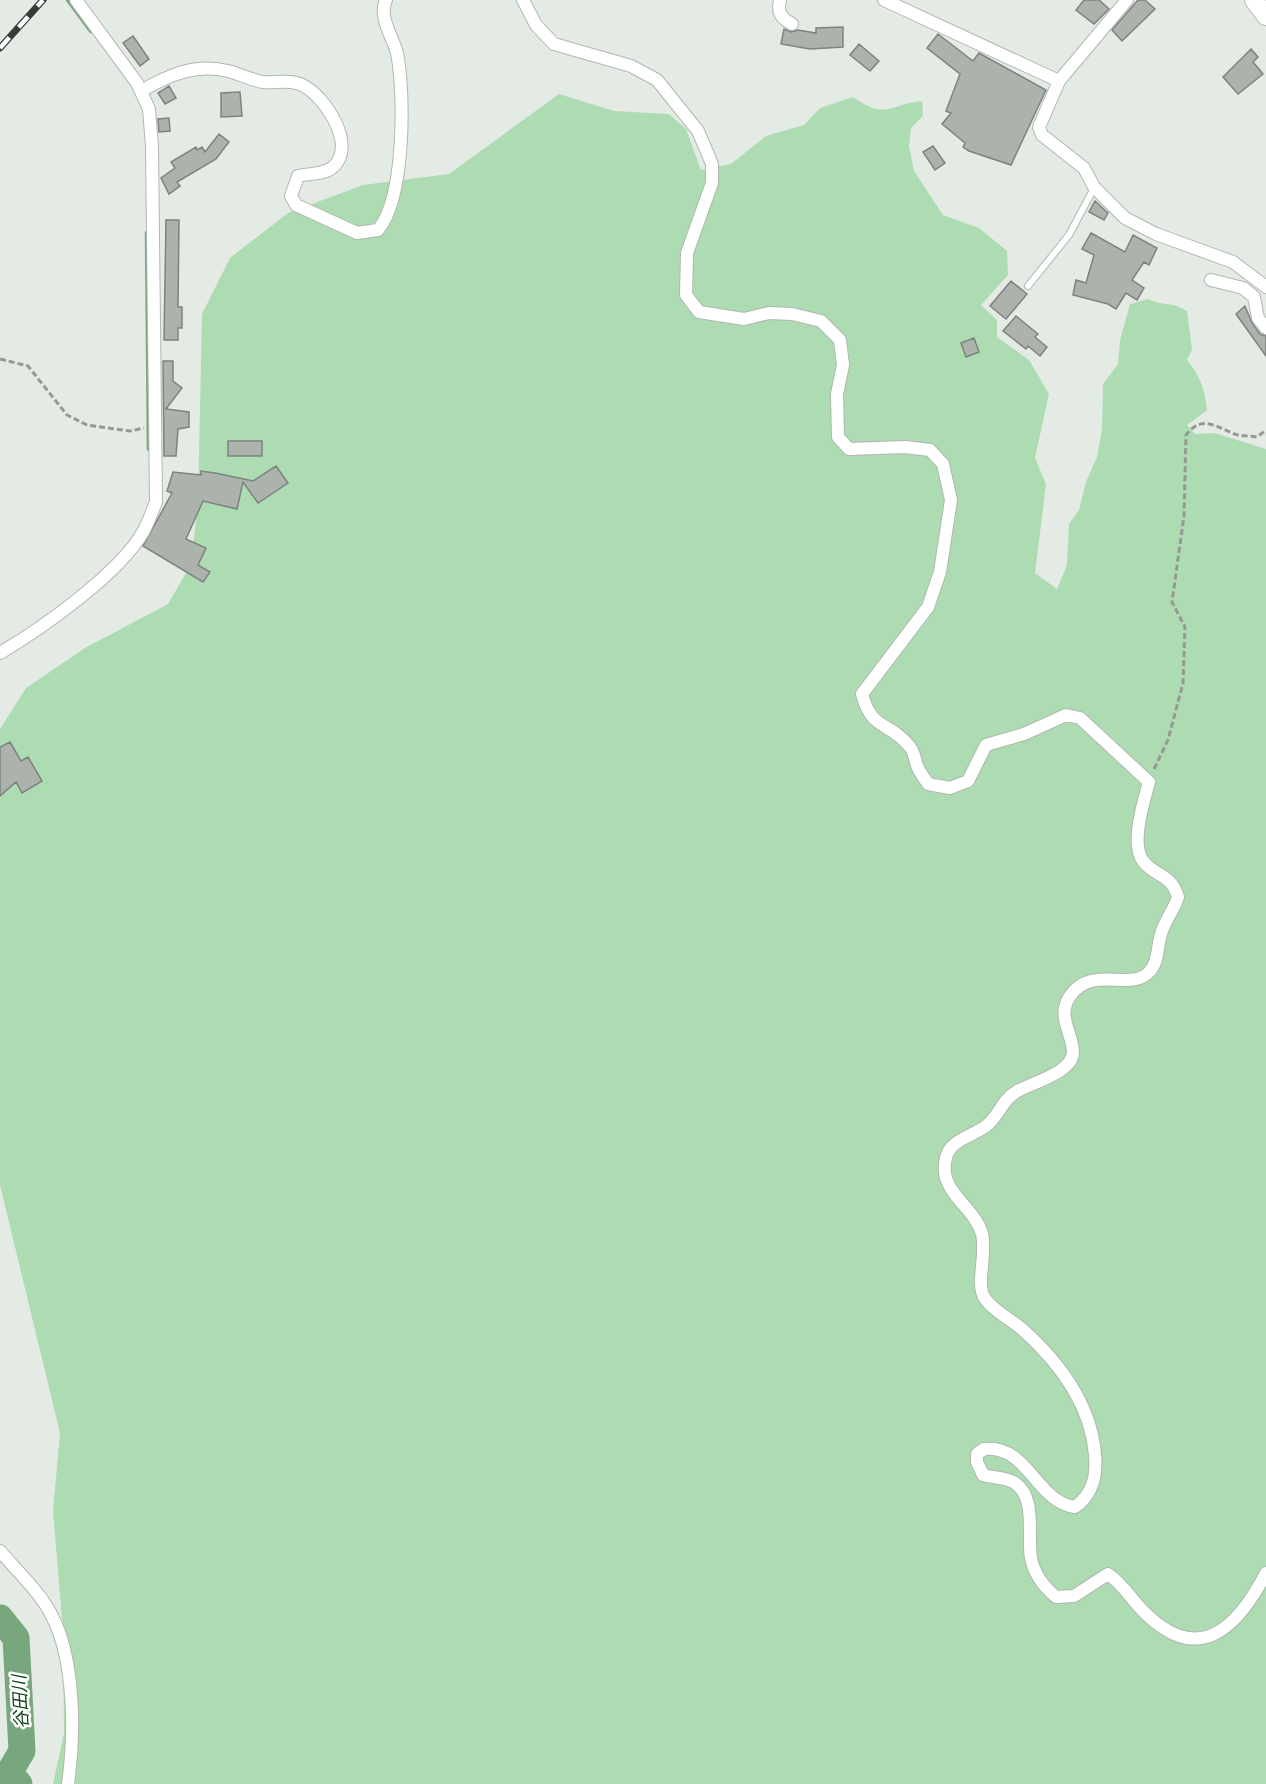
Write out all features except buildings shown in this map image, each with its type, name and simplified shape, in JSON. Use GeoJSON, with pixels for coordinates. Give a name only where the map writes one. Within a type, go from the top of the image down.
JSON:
{"type":"FeatureCollection","features":[{"type":"Feature","properties":{"kind":"main road"},"geometry":{"type":"LineString","coordinates":[[1254,0],[1266,16]]}},
{"type":"Feature","properties":{"kind":"street"},"geometry":{"type":"LineString","coordinates":[[0,653],[59,614],[127,555],[143,532],[156,502],[152,146],[149,109],[141,91],[76,0]]}},
{"type":"Feature","properties":{"kind":"street"},"geometry":{"type":"LineString","coordinates":[[141,91],[165,77],[197,67],[226,70],[259,81],[304,85],[337,124],[342,147],[340,158],[334,167],[325,173],[311,172],[298,177],[291,196],[296,205],[357,233],[378,230],[386,221],[395,192],[400,159],[401,78],[396,50],[385,18],[386,0]]}},
{"type":"Feature","properties":{"kind":"street"},"geometry":{"type":"LineString","coordinates":[[523,0],[536,25],[554,44],[631,66],[657,80],[698,131],[712,164],[712,183],[687,253],[686,296],[699,312],[744,319],[769,313],[792,314],[821,321],[840,340],[843,365],[837,394],[838,437],[849,449],[904,447],[930,450],[942,464],[951,500],[940,572],[928,606],[862,693],[867,711],[879,725],[900,736],[913,749],[917,767],[928,784],[950,788],[968,781],[987,745],[1024,734],[1066,715],[1080,718],[1149,782],[1140,818],[1138,847],[1142,860],[1174,885],[1178,897],[1160,935],[1155,961],[1149,973],[1138,978],[1088,980],[1071,994],[1066,1005],[1068,1037],[1073,1053],[1070,1063],[1046,1079],[1013,1093],[985,1127],[957,1142],[948,1153],[945,1164],[945,1176],[976,1220],[982,1233],[984,1268],[980,1285],[985,1298],[1024,1331],[1066,1376],[1084,1407],[1095,1445],[1094,1479],[1085,1500],[1075,1507],[1065,1506],[1054,1499],[1015,1456],[1005,1451],[984,1449],[977,1454],[977,1462],[983,1475],[1008,1479],[1024,1493],[1029,1515],[1031,1559],[1044,1587],[1056,1597],[1074,1596],[1108,1574],[1118,1581],[1142,1610],[1158,1624],[1180,1637],[1206,1639],[1221,1632],[1239,1617],[1252,1600],[1266,1574]]}},
{"type":"Feature","properties":{"kind":"street"},"geometry":{"type":"LineString","coordinates":[[780,0],[778,9],[783,19],[792,24]]}},
{"type":"Feature","properties":{"kind":"street"},"geometry":{"type":"LineString","coordinates":[[884,0],[1059,81]]}},
{"type":"Feature","properties":{"kind":"street"},"geometry":{"type":"LineString","coordinates":[[1127,0],[1059,81],[1040,127],[1042,135],[1084,168],[1094,188],[1125,218],[1156,234],[1233,262],[1266,287]]}},
{"type":"Feature","properties":{"kind":"street"},"geometry":{"type":"LineString","coordinates":[[1211,280],[1244,288],[1254,297],[1258,318],[1266,328]]}},
{"type":"Feature","properties":{"kind":"street"},"geometry":{"type":"LineString","coordinates":[[0,1551],[45,1605],[65,1647],[74,1743],[68,1784]]}},
{"type":"Feature","properties":{"kind":"lane"},"geometry":{"type":"LineString","coordinates":[[1028,286],[1069,235],[1094,188]]}},
{"type":"Feature","properties":{"kind":"path"},"geometry":{"type":"LineString","coordinates":[[0,359],[28,366],[67,415],[87,425],[130,430],[154,427]]}},
{"type":"Feature","properties":{"kind":"path"},"geometry":{"type":"LineString","coordinates":[[1149,782],[1167,740],[1183,682],[1185,627],[1172,602],[1184,516],[1186,435],[1190,429],[1206,423],[1224,427],[1236,435],[1257,437],[1266,430]]}},
{"type":"Feature","properties":{"kind":"green space"},"geometry":{"type":"Polygon","coordinates":[[[559,94],[614,111],[669,114],[686,129],[701,170],[731,164],[766,136],[804,125],[820,108],[853,97],[881,110],[922,101],[923,116],[911,128],[909,146],[914,171],[943,215],[979,228],[1007,251],[1008,275],[981,305],[997,320],[997,337],[1029,360],[1049,394],[1035,458],[1046,484],[1035,573],[1057,589],[1067,565],[1069,524],[1079,510],[1086,482],[1097,457],[1102,429],[1103,384],[1118,364],[1120,340],[1130,304],[1148,299],[1187,311],[1192,350],[1187,360],[1201,383],[1207,410],[1187,425],[1195,434],[1215,433],[1266,449],[1266,1784],[53,1784],[64,1733],[63,1631],[53,1511],[60,1433],[0,1185],[0,729],[26,688],[85,648],[168,604],[191,564],[198,502],[202,314],[230,258],[288,213],[363,185],[449,174],[559,94]]]}},
{"type":"Feature","properties":{"kind":"waterway"},"geometry":{"type":"LineString","coordinates":[[68,0],[91,31]]}},
{"type":"Feature","properties":{"kind":"waterway"},"geometry":{"type":"LineString","coordinates":[[147,233],[149,449]]}},
{"type":"Feature","properties":{"kind":"waterway","name":"谷田川"},"geometry":{"type":"LineString","coordinates":[[0,1618],[16,1638],[22,1751],[9,1773],[19,1784]]}},
{"type":"Feature","properties":{"kind":"waterway"},"geometry":{"type":"LineString","coordinates":[[0,1779],[9,1773]]}},
{"type":"Feature","properties":{"kind":"railway"},"geometry":{"type":"LineString","coordinates":[[0,48],[43,0]]}}]}
